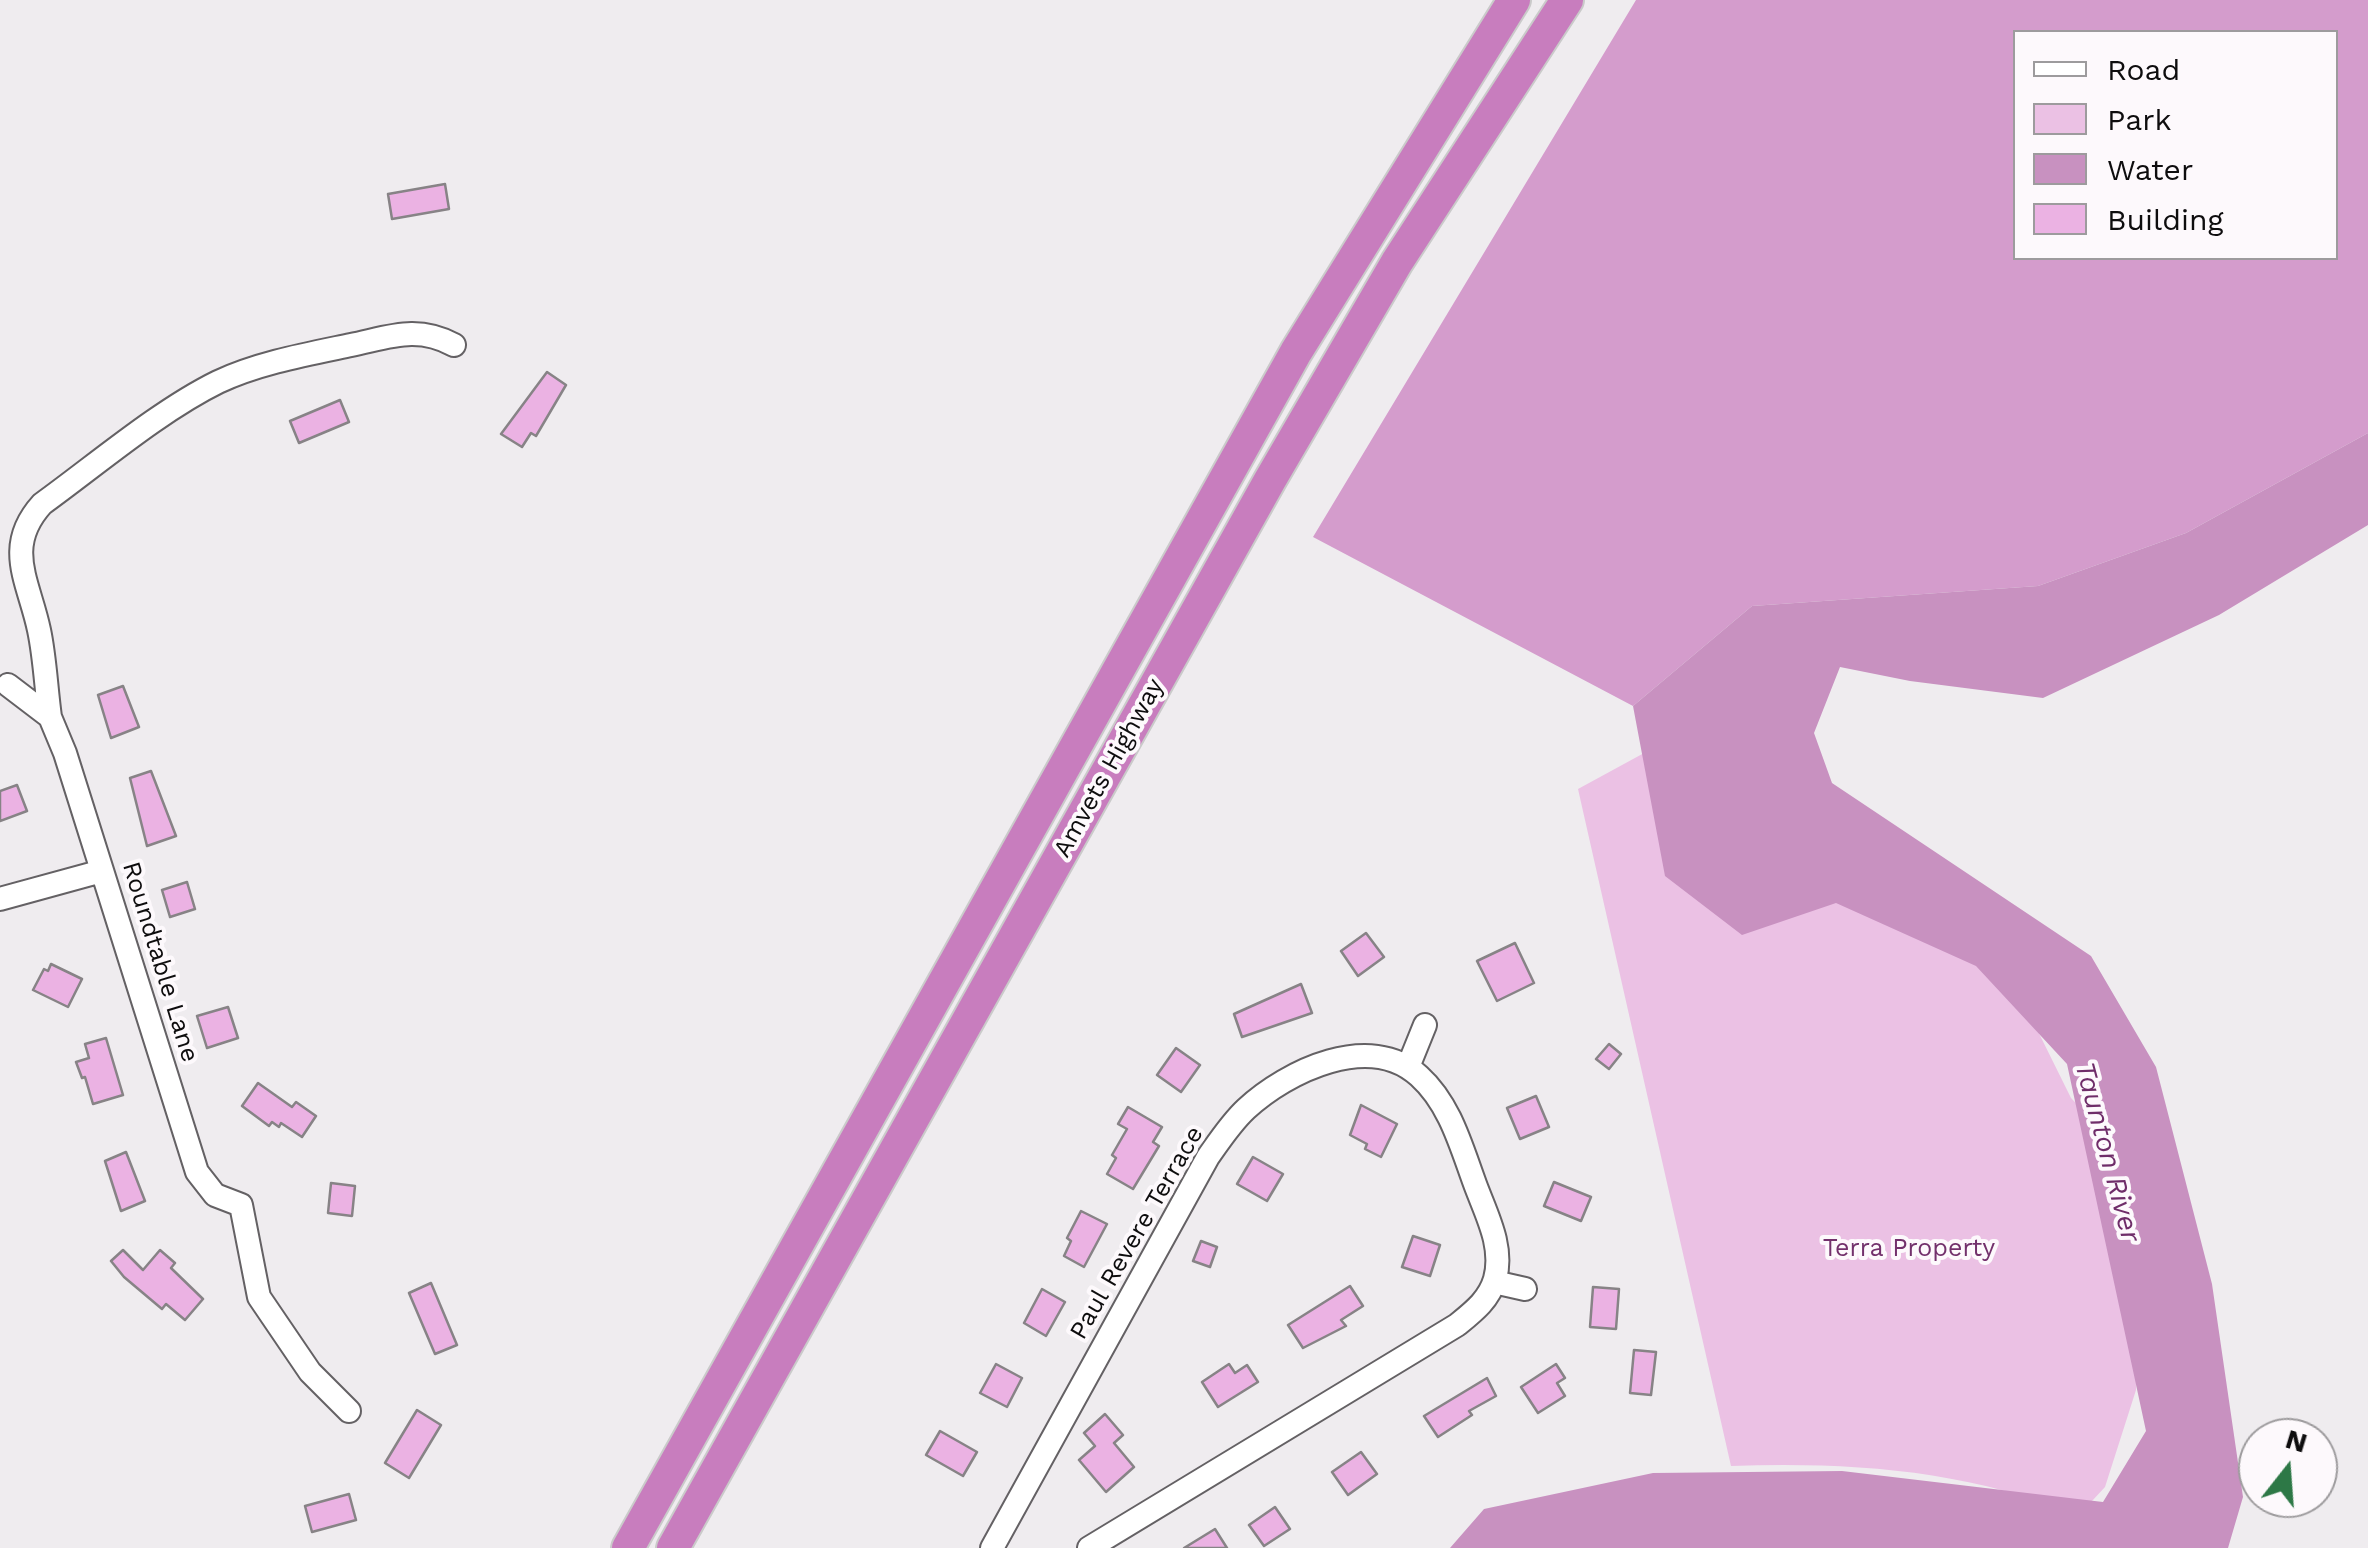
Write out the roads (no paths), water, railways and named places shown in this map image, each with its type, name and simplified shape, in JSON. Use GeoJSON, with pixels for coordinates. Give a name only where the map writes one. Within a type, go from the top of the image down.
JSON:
{"type":"FeatureCollection","features":[{"type":"Feature","properties":{"kind":"highway","name":"Amvets Highway"},"geometry":{"type":"LineString","coordinates":[[628,1548],[1276,386],[1514,0]]}},
{"type":"Feature","properties":{"kind":"highway","name":"Amvets Highway"},"geometry":{"type":"LineString","coordinates":[[674,1548],[1270,480],[1397,262],[1567,0]]}},
{"type":"Feature","properties":{"kind":"street","name":"Roundtable Lane"},"geometry":{"type":"LineString","coordinates":[[349,1411],[310,1372],[259,1297],[241,1205],[216,1195],[197,1172],[65,753],[50,717],[39,629],[20,552],[31,516],[42,504],[192,396],[220,381],[412,332],[434,335],[454,346]]}},
{"type":"Feature","properties":{"kind":"street"},"geometry":{"type":"LineString","coordinates":[[8,685],[50,717]]}},
{"type":"Feature","properties":{"kind":"street"},"geometry":{"type":"LineString","coordinates":[[0,899],[102,871]]}},
{"type":"Feature","properties":{"kind":"street"},"geometry":{"type":"LineString","coordinates":[[1089,1548],[1457,1325],[1481,1305],[1494,1282],[1496,1244],[1450,1118],[1431,1089],[1408,1068],[1425,1025]]}},
{"type":"Feature","properties":{"kind":"street","name":"Paul Revere Terrace"},"geometry":{"type":"LineString","coordinates":[[992,1548],[1208,1157],[1234,1122],[1277,1086],[1328,1063],[1370,1057],[1408,1068]]}},
{"type":"Feature","properties":{"kind":"street"},"geometry":{"type":"LineString","coordinates":[[1494,1282],[1525,1289]]}},
{"type":"Feature","properties":{"kind":"water","name":"Taunton River"},"geometry":{"type":"Polygon","coordinates":[[[2368,433],[2368,525],[2219,615],[2043,698],[1910,681],[1840,667],[1814,733],[1832,783],[2091,956],[2156,1067],[2212,1284],[2238,1463],[2238,1514],[2228,1548],[1450,1548],[1484,1509],[1653,1473],[1842,1471],[2103,1502],[2146,1431],[2067,1064],[1976,966],[1836,903],[1742,935],[1665,876],[1633,706],[1752,606],[2038,586],[2186,533],[2368,433]]]}},
{"type":"Feature","properties":{"kind":"park label","name":"Terra Property"},"geometry":{"type":"Point","coordinates":[1909,1249]}}]}
